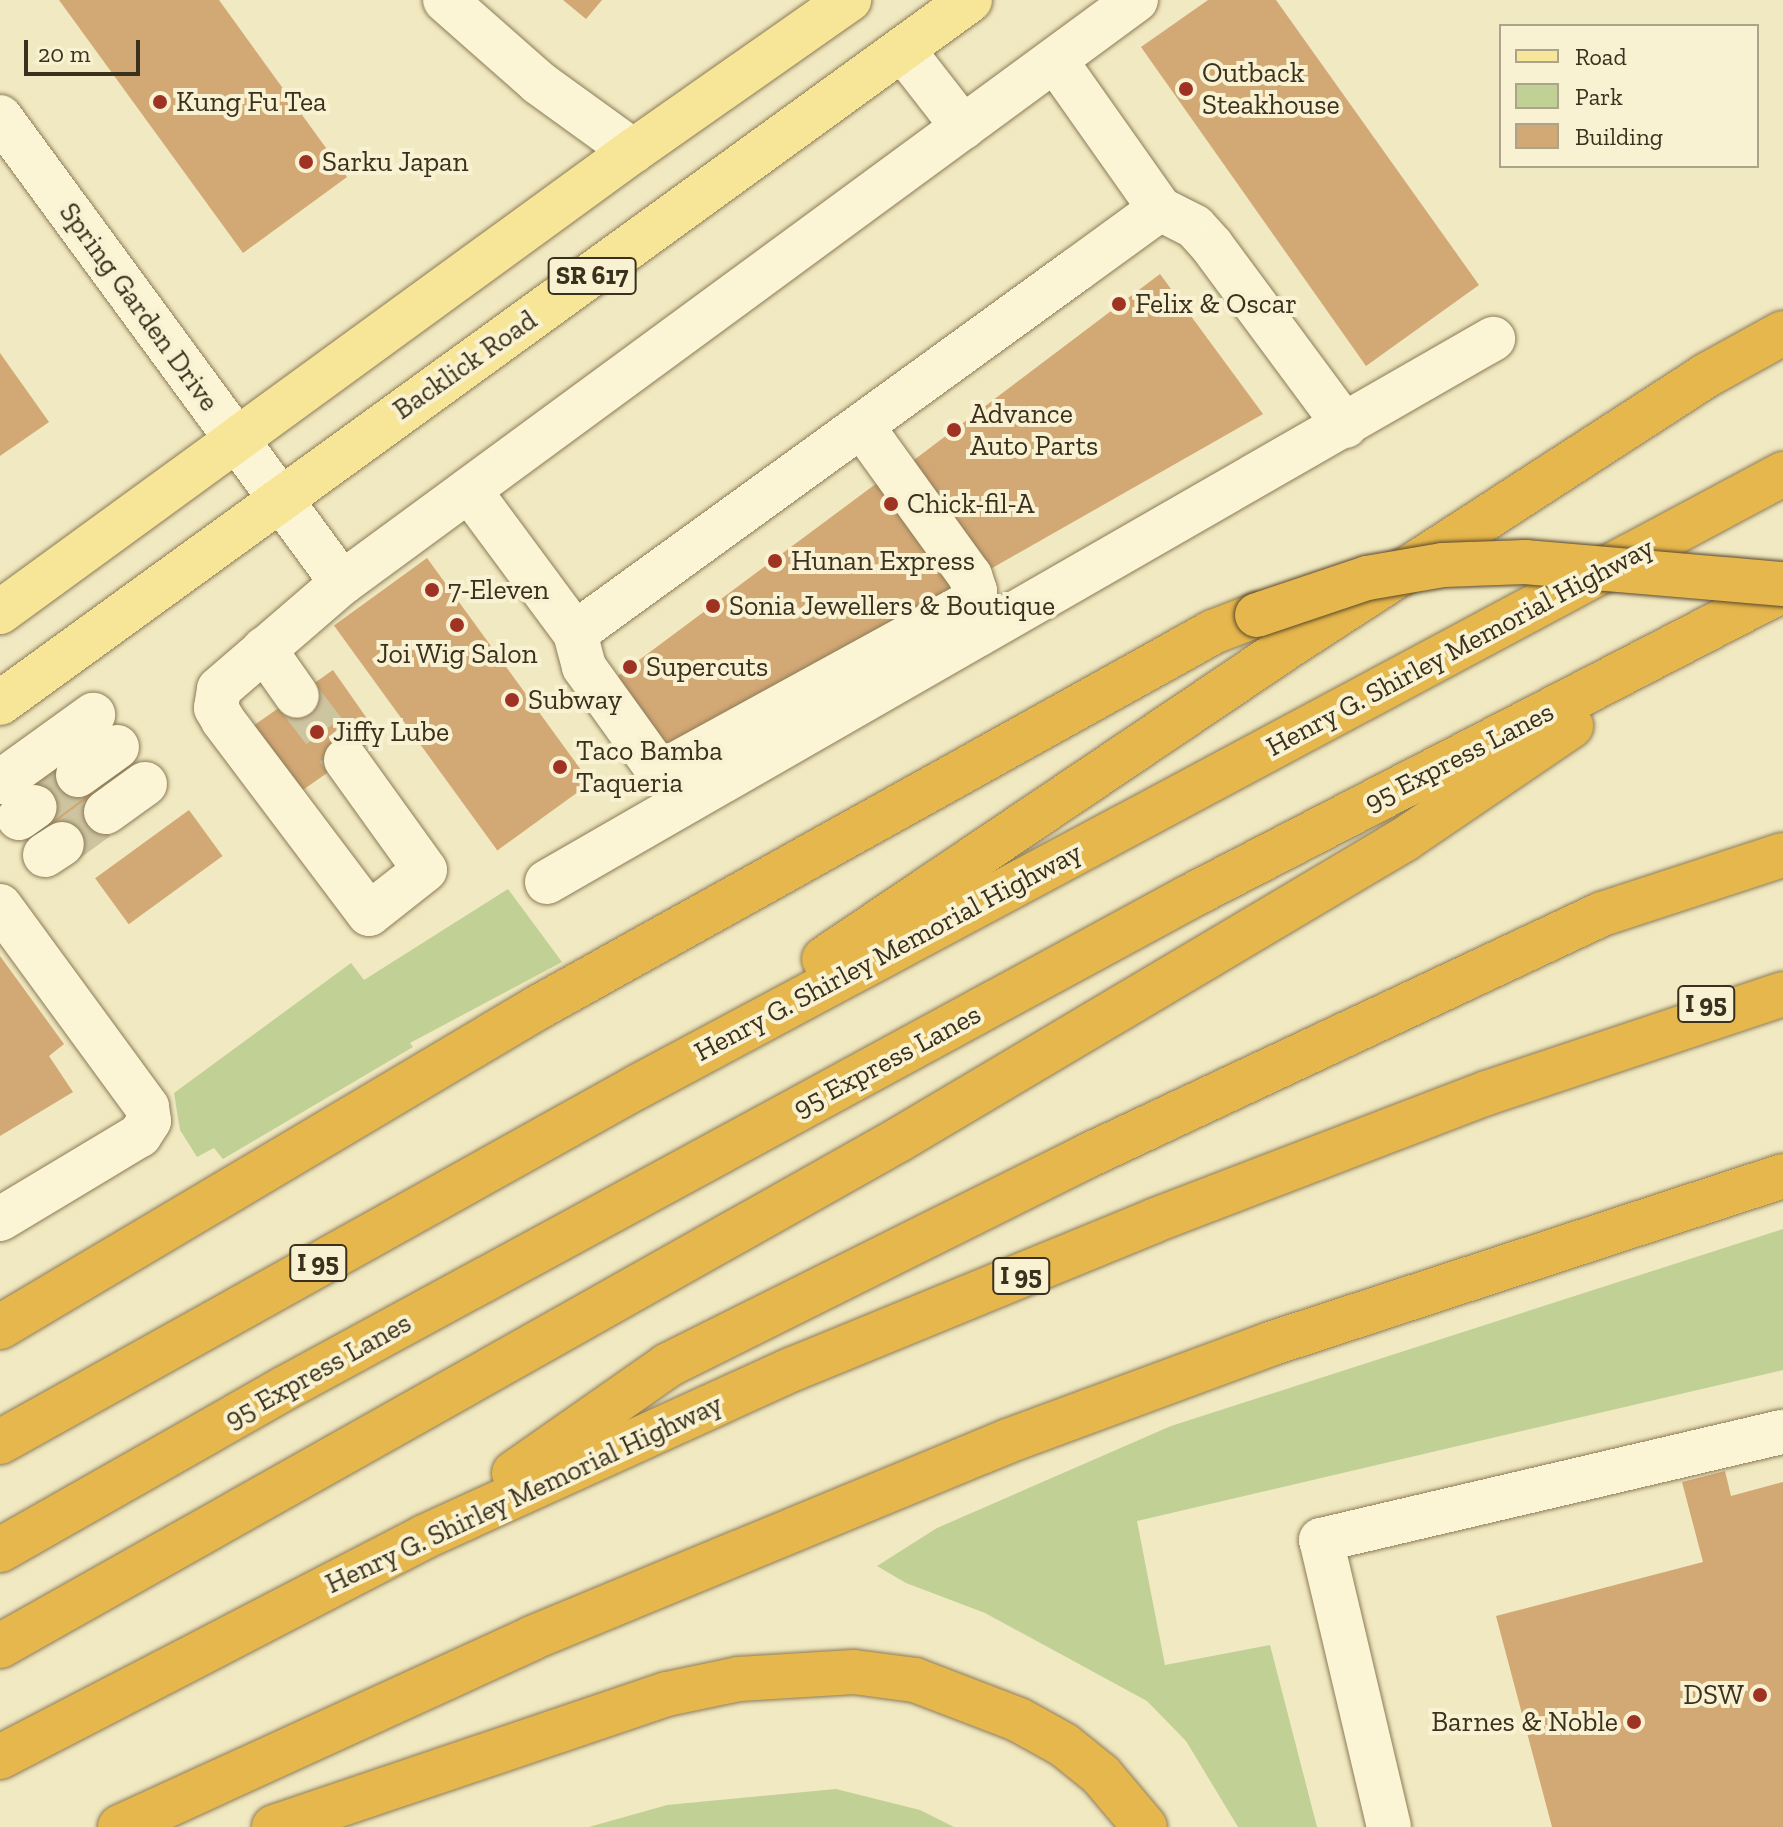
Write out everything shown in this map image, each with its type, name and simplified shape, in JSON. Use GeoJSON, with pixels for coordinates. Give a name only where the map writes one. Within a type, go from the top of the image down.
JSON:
{"type":"FeatureCollection","features":[{"type":"Feature","properties":{"kind":"highway"},"geometry":{"type":"LineString","coordinates":[[637,1087],[1287,647],[1707,375],[1783,333]]}},
{"type":"Feature","properties":{"kind":"highway","name":"Henry G. Shirley Memorial Highway"},"geometry":{"type":"LineString","coordinates":[[0,1442],[637,1087],[1783,474]]}},
{"type":"Feature","properties":{"kind":"highway"},"geometry":{"type":"LineString","coordinates":[[0,1327],[537,1008],[1213,632],[1367,578],[1443,565],[1525,562],[1783,587]]}},
{"type":"Feature","properties":{"kind":"highway","name":"95 Express Lanes"},"geometry":{"type":"LineString","coordinates":[[0,1550],[285,1388],[1187,898],[1783,587]]}},
{"type":"Feature","properties":{"kind":"highway"},"geometry":{"type":"LineString","coordinates":[[0,1646],[745,1229],[1055,1048],[1405,839],[1735,614]]}},
{"type":"Feature","properties":{"kind":"highway"},"geometry":{"type":"LineString","coordinates":[[424,1537],[668,1365],[859,1268],[1516,952],[1602,914],[1783,855]]}},
{"type":"Feature","properties":{"kind":"highway","name":"I 95"},"geometry":{"type":"LineString","coordinates":[[1629,1042],[1783,966]]}},
{"type":"Feature","properties":{"kind":"highway","name":"Henry G. Shirley Memorial Highway"},"geometry":{"type":"LineString","coordinates":[[0,1757],[424,1537],[793,1369],[1153,1221],[1629,1042],[1783,994]]}},
{"type":"Feature","properties":{"kind":"highway"},"geometry":{"type":"LineString","coordinates":[[120,1827],[532,1638],[1008,1441],[1270,1344],[1783,1176]]}},
{"type":"Feature","properties":{"kind":"highway"},"geometry":{"type":"LineString","coordinates":[[274,1827],[667,1694],[739,1679],[854,1672],[915,1680],[1019,1720],[1064,1745],[1101,1775],[1145,1827]]}},
{"type":"Feature","properties":{"kind":"main road","name":"SR 617"},"geometry":{"type":"LineString","coordinates":[[0,612],[633,151],[849,0]]}},
{"type":"Feature","properties":{"kind":"main road","name":"Backlick Road"},"geometry":{"type":"LineString","coordinates":[[0,703],[279,497],[970,0]]}},
{"type":"Feature","properties":{"kind":"street"},"geometry":{"type":"LineString","coordinates":[[445,0],[539,83],[633,151]]}},
{"type":"Feature","properties":{"kind":"street"},"geometry":{"type":"LineString","coordinates":[[346,760],[425,870],[369,914],[216,708],[219,689],[342,583],[1136,0]]}},
{"type":"Feature","properties":{"kind":"street"},"geometry":{"type":"LineString","coordinates":[[903,50],[963,127]]}},
{"type":"Feature","properties":{"kind":"street"},"geometry":{"type":"LineString","coordinates":[[1055,60],[1160,209],[1195,227],[1212,246],[1345,426]]}},
{"type":"Feature","properties":{"kind":"street","name":"Spring Garden Drive"},"geometry":{"type":"LineString","coordinates":[[0,117],[342,583]]}},
{"type":"Feature","properties":{"kind":"street"},"geometry":{"type":"LineString","coordinates":[[666,813],[570,674],[566,658],[575,633],[1160,209]]}},
{"type":"Feature","properties":{"kind":"street"},"geometry":{"type":"LineString","coordinates":[[547,882],[1493,339]]}},
{"type":"Feature","properties":{"kind":"street"},"geometry":{"type":"LineString","coordinates":[[469,490],[575,633],[584,667],[653,763],[665,770],[970,603],[975,591],[970,576],[862,426]]}},
{"type":"Feature","properties":{"kind":"street"},"geometry":{"type":"LineString","coordinates":[[264,649],[297,696]]}},
{"type":"Feature","properties":{"kind":"street"},"geometry":{"type":"LineString","coordinates":[[18,803],[105,731],[78,775]]}},
{"type":"Feature","properties":{"kind":"street"},"geometry":{"type":"LineString","coordinates":[[106,812],[145,784]]}},
{"type":"Feature","properties":{"kind":"street"},"geometry":{"type":"LineString","coordinates":[[0,906],[147,1107],[149,1121],[140,1135],[0,1219]]}},
{"type":"Feature","properties":{"kind":"street"},"geometry":{"type":"LineString","coordinates":[[1389,1827],[1321,1540],[1783,1432]]}},
{"type":"Feature","properties":{"kind":"green space"},"geometry":{"type":"Polygon","coordinates":[[[508,889],[562,962],[410,1043],[413,1047],[223,1159],[214,1148],[197,1157],[180,1130],[174,1093],[351,963],[364,980],[508,889]]]}},
{"type":"Feature","properties":{"kind":"green space"},"geometry":{"type":"Polygon","coordinates":[[[1783,1229],[1783,1370],[1137,1521],[1165,1665],[1270,1645],[1317,1827],[1238,1827],[1186,1741],[1147,1701],[985,1613],[906,1583],[877,1566],[937,1528],[1171,1426],[1783,1229]]]}},
{"type":"Feature","properties":{"kind":"green space"},"geometry":{"type":"Polygon","coordinates":[[[836,1789],[920,1810],[954,1827],[589,1827],[667,1805],[836,1789]]]}},
{"type":"Feature","properties":{"kind":"building"},"geometry":{"type":"Polygon","coordinates":[[[59,0],[219,0],[347,177],[243,253],[59,0]]]}},
{"type":"Feature","properties":{"kind":"building"},"geometry":{"type":"Polygon","coordinates":[[[563,0],[602,0],[586,19],[563,0]]]}},
{"type":"Feature","properties":{"kind":"building"},"geometry":{"type":"Polygon","coordinates":[[[1208,0],[1276,0],[1479,285],[1366,366],[1141,47],[1208,0]]]}},
{"type":"Feature","properties":{"kind":"building"},"geometry":{"type":"Polygon","coordinates":[[[1160,274],[1263,414],[987,571],[910,463],[1160,274]]]}},
{"type":"Feature","properties":{"kind":"building"},"geometry":{"type":"Polygon","coordinates":[[[0,353],[49,422],[0,456],[0,353]]]}},
{"type":"Feature","properties":{"kind":"building"},"geometry":{"type":"Polygon","coordinates":[[[885,477],[961,586],[663,756],[611,681],[885,477]]]}},
{"type":"Feature","properties":{"kind":"building"},"geometry":{"type":"Polygon","coordinates":[[[427,558],[590,783],[497,851],[334,626],[427,558]]]}},
{"type":"Feature","properties":{"kind":"building","name":"Jiffy Lube"},"geometry":{"type":"Polygon","coordinates":[[[333,670],[379,736],[299,793],[253,726],[333,670]]]}},
{"type":"Feature","properties":{"kind":"building"},"geometry":{"type":"Polygon","coordinates":[[[65,756],[117,827],[73,859],[21,788],[65,756]]]}},
{"type":"Feature","properties":{"kind":"building"},"geometry":{"type":"Polygon","coordinates":[[[189,810],[223,856],[129,924],[95,878],[189,810]]]}},
{"type":"Feature","properties":{"kind":"building"},"geometry":{"type":"Polygon","coordinates":[[[0,956],[64,1044],[49,1056],[73,1092],[0,1136],[0,956]]]}},
{"type":"Feature","properties":{"kind":"building","name":"Barnes & Noble"},"geometry":{"type":"Polygon","coordinates":[[[1725,1471],[1731,1496],[1783,1482],[1783,1827],[1552,1827],[1496,1616],[1703,1562],[1682,1482],[1725,1471]]]}},
{"type":"Feature","properties":{"kind":"tunnel"},"geometry":{"type":"LineString","coordinates":[[297,696],[346,760]]}},
{"type":"Feature","properties":{"kind":"tunnel"},"geometry":{"type":"LineString","coordinates":[[35,807],[78,775]]}},
{"type":"Feature","properties":{"kind":"tunnel"},"geometry":{"type":"LineString","coordinates":[[62,844],[106,812]]}},
{"type":"Feature","properties":{"kind":"place","name":"Outback Steakhouse"},"geometry":{"type":"Point","coordinates":[1186,89]}},
{"type":"Feature","properties":{"kind":"place","name":"Kung Fu Tea"},"geometry":{"type":"Point","coordinates":[160,102]}},
{"type":"Feature","properties":{"kind":"place","name":"Sarku Japan"},"geometry":{"type":"Point","coordinates":[306,162]}},
{"type":"Feature","properties":{"kind":"place","name":"Felix & Oscar"},"geometry":{"type":"Point","coordinates":[1119,304]}},
{"type":"Feature","properties":{"kind":"place","name":"Advance Auto Parts"},"geometry":{"type":"Point","coordinates":[954,430]}},
{"type":"Feature","properties":{"kind":"place","name":"Chick-fil-A"},"geometry":{"type":"Point","coordinates":[891,504]}},
{"type":"Feature","properties":{"kind":"place","name":"Hunan Express"},"geometry":{"type":"Point","coordinates":[775,561]}},
{"type":"Feature","properties":{"kind":"place","name":"7-Eleven"},"geometry":{"type":"Point","coordinates":[432,590]}},
{"type":"Feature","properties":{"kind":"place","name":"Sonia Jewellers & Boutique"},"geometry":{"type":"Point","coordinates":[713,606]}},
{"type":"Feature","properties":{"kind":"place","name":"Joi Wig Salon"},"geometry":{"type":"Point","coordinates":[457,625]}},
{"type":"Feature","properties":{"kind":"place","name":"Supercuts"},"geometry":{"type":"Point","coordinates":[630,667]}},
{"type":"Feature","properties":{"kind":"place","name":"Subway"},"geometry":{"type":"Point","coordinates":[512,700]}},
{"type":"Feature","properties":{"kind":"place","name":"Jiffy Lube"},"geometry":{"type":"Point","coordinates":[317,732]}},
{"type":"Feature","properties":{"kind":"place","name":"Taco Bamba Taqueria"},"geometry":{"type":"Point","coordinates":[560,767]}},
{"type":"Feature","properties":{"kind":"place","name":"DSW"},"geometry":{"type":"Point","coordinates":[1760,1695]}},
{"type":"Feature","properties":{"kind":"place","name":"Barnes & Noble"},"geometry":{"type":"Point","coordinates":[1634,1722]}}]}
